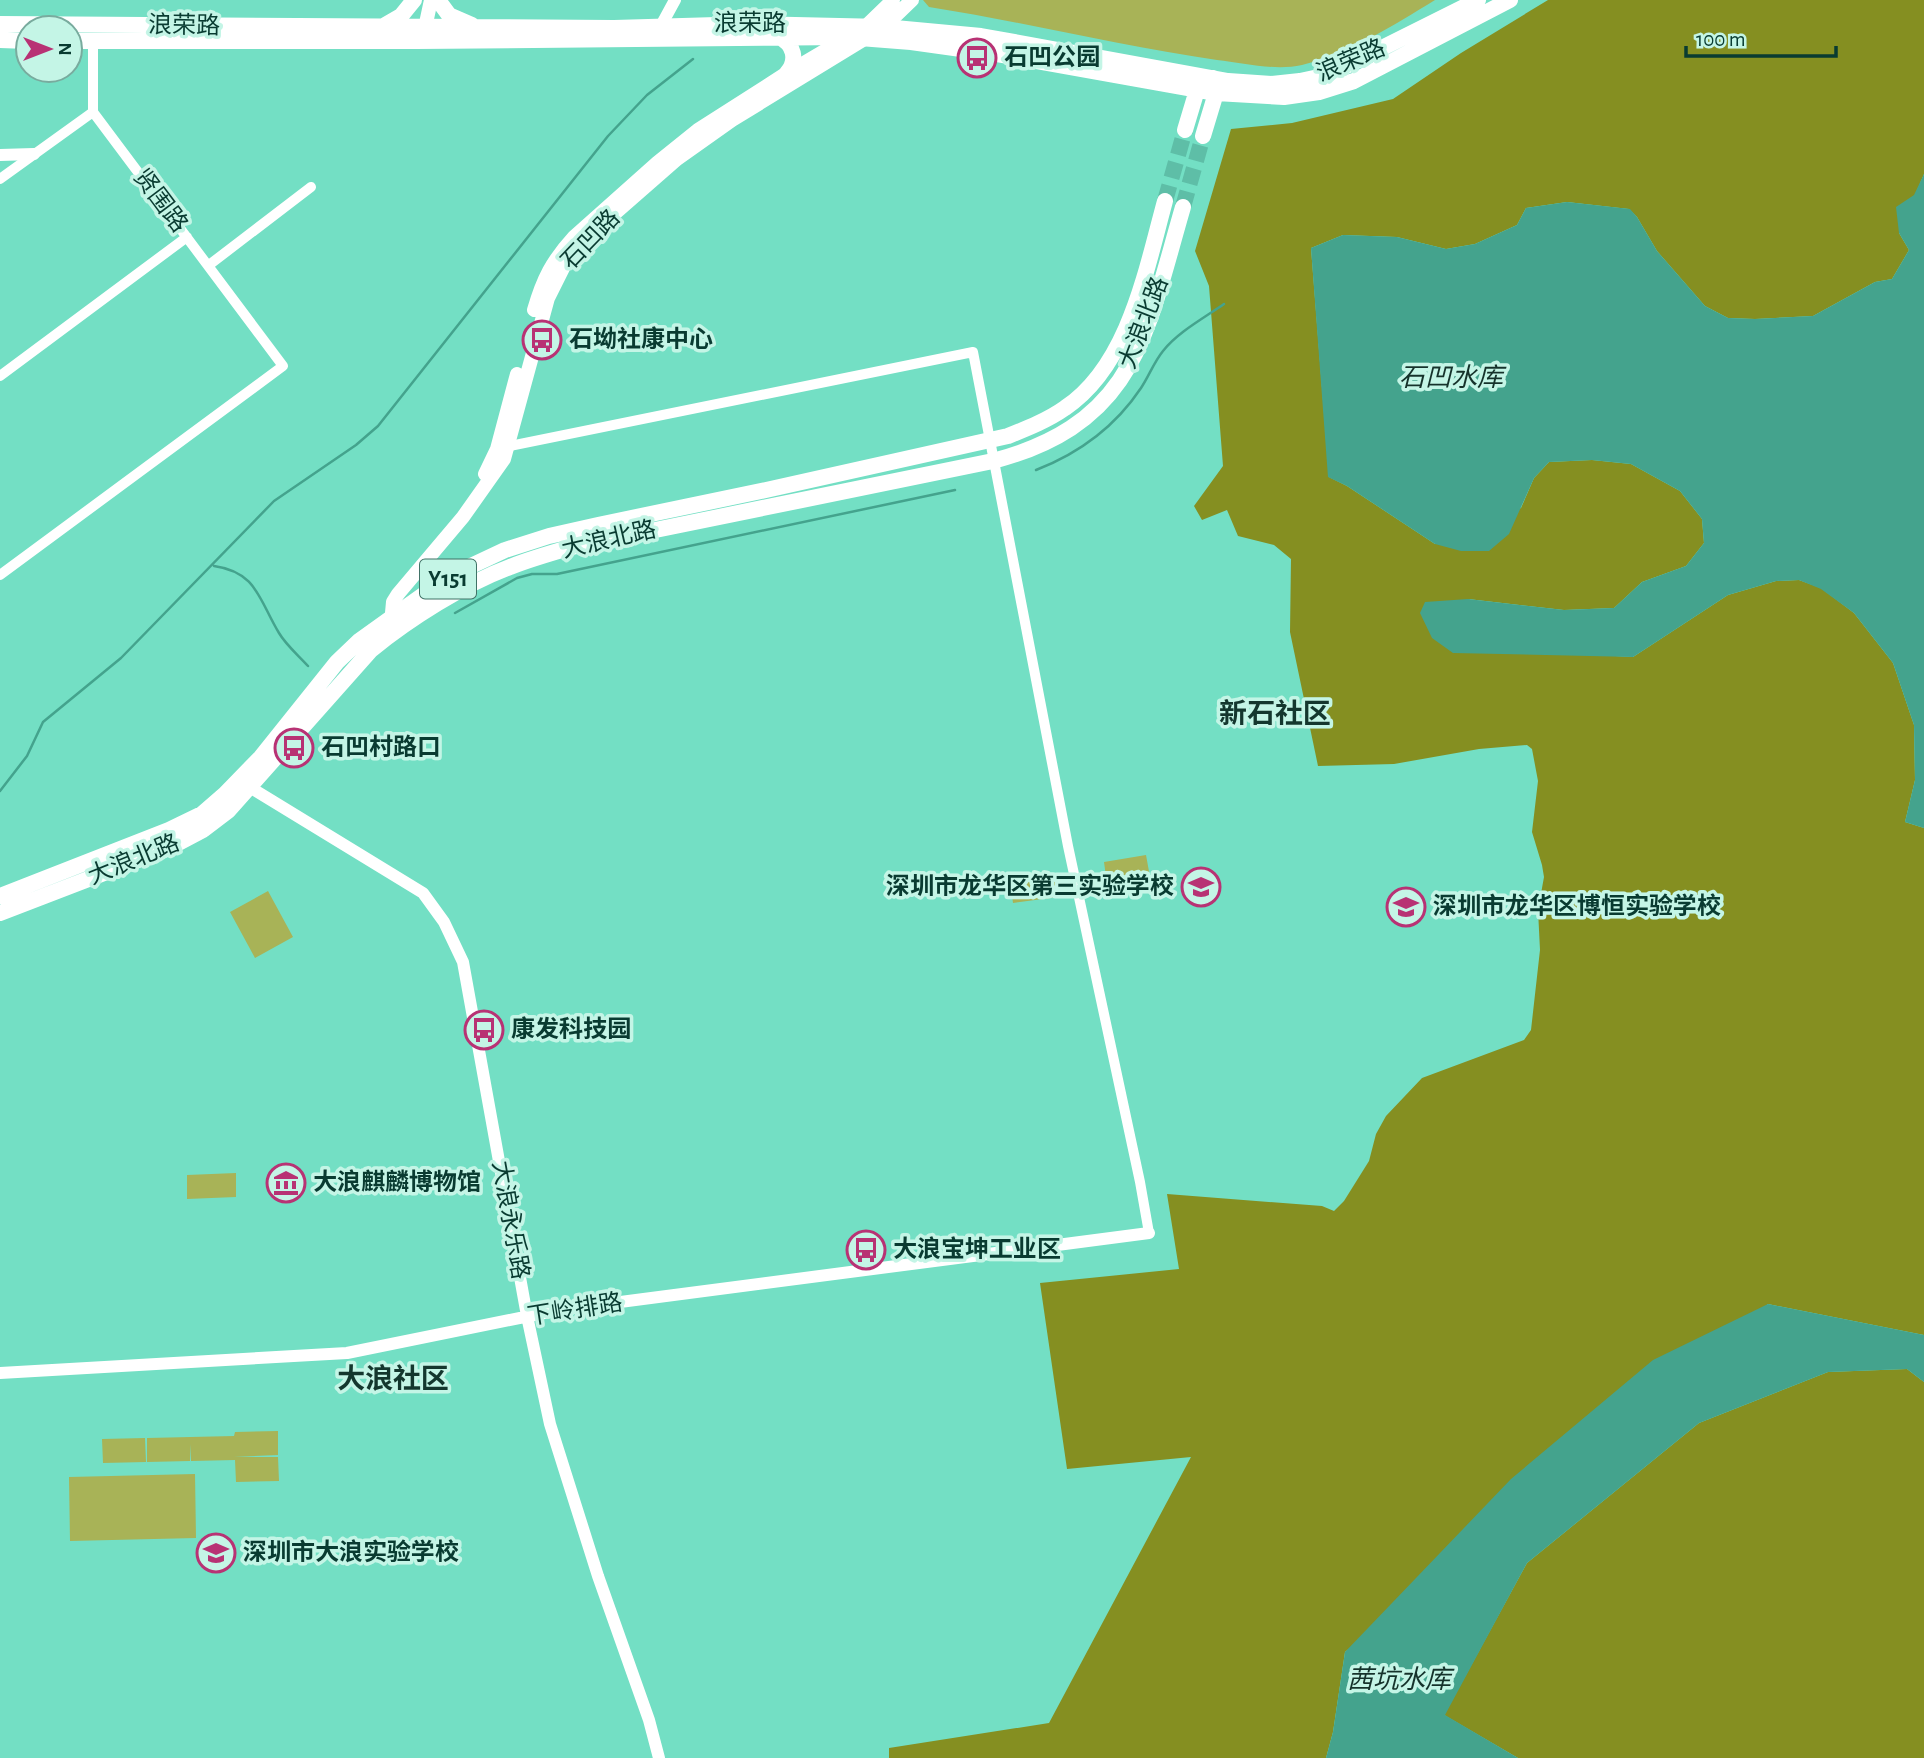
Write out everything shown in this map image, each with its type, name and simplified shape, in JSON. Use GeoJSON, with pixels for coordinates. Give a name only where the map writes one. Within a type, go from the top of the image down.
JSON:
{"type":"FeatureCollection","features":[{"type":"Feature","properties":{"kind":"main road"},"geometry":{"type":"LineString","coordinates":[[379,27],[393,23],[416,0]]}},
{"type":"Feature","properties":{"kind":"main road"},"geometry":{"type":"LineString","coordinates":[[416,0],[417,32]]}},
{"type":"Feature","properties":{"kind":"main road"},"geometry":{"type":"LineString","coordinates":[[417,32],[431,0]]}},
{"type":"Feature","properties":{"kind":"main road"},"geometry":{"type":"LineString","coordinates":[[438,0],[443,9],[455,19],[481,27]]}},
{"type":"Feature","properties":{"kind":"main road","name":"石凹路"},"geometry":{"type":"LineString","coordinates":[[503,447],[548,298],[567,260],[589,236],[695,145],[866,33],[893,0]]}},
{"type":"Feature","properties":{"kind":"main road"},"geometry":{"type":"LineString","coordinates":[[884,27],[912,0]]}},
{"type":"Feature","properties":{"kind":"main road","name":"浪荣路"},"geometry":{"type":"LineString","coordinates":[[1214,85],[1228,81],[1272,84],[1328,75],[1478,0]]}},
{"type":"Feature","properties":{"kind":"main road","name":"浪荣路"},"geometry":{"type":"LineString","coordinates":[[0,24],[379,27],[417,32],[481,27],[657,34],[694,39],[847,37],[884,27],[981,36],[1284,97],[1332,89],[1366,76],[1510,0]]}},
{"type":"Feature","properties":{"kind":"main road","name":"浪荣路"},"geometry":{"type":"LineString","coordinates":[[84,41],[417,32],[657,34],[704,24],[751,23],[866,33],[1197,90]]}},
{"type":"Feature","properties":{"kind":"main road"},"geometry":{"type":"LineString","coordinates":[[779,37],[788,43],[793,51],[793,64],[788,73]]}},
{"type":"Feature","properties":{"kind":"main road","name":"石凹路"},"geometry":{"type":"LineString","coordinates":[[395,614],[391,613],[393,602],[501,466],[539,292],[547,272],[558,256],[573,237],[675,148],[847,37]]}},
{"type":"Feature","properties":{"kind":"main road"},"geometry":{"type":"LineString","coordinates":[[1185,130],[1197,90],[1214,85],[1203,136]]}},
{"type":"Feature","properties":{"kind":"main road","name":"大浪北路"},"geometry":{"type":"LineString","coordinates":[[0,913],[186,840],[222,816],[277,737],[337,662],[359,641],[395,614],[471,566],[505,550],[549,536],[988,441],[1036,425],[1067,407],[1093,383],[1119,345],[1137,301],[1165,201]]}},
{"type":"Feature","properties":{"kind":"main road","name":"大浪北路"},"geometry":{"type":"LineString","coordinates":[[0,896],[187,822],[209,809],[245,781],[371,650],[392,632],[508,568],[572,547],[993,461],[1017,455],[1054,440],[1087,418],[1119,385],[1144,334],[1183,207]]}},
{"type":"Feature","properties":{"kind":"street"},"geometry":{"type":"LineString","coordinates":[[657,34],[675,0]]}},
{"type":"Feature","properties":{"kind":"street"},"geometry":{"type":"LineString","coordinates":[[0,179],[93,112],[93,41],[108,25]]}},
{"type":"Feature","properties":{"kind":"street","name":"贤围路"},"geometry":{"type":"LineString","coordinates":[[0,575],[282,366],[93,112]]}},
{"type":"Feature","properties":{"kind":"street"},"geometry":{"type":"LineString","coordinates":[[0,155],[34,154]]}},
{"type":"Feature","properties":{"kind":"street"},"geometry":{"type":"LineString","coordinates":[[209,265],[311,187]]}},
{"type":"Feature","properties":{"kind":"street"},"geometry":{"type":"LineString","coordinates":[[0,376],[187,237]]}},
{"type":"Feature","properties":{"kind":"street"},"geometry":{"type":"LineString","coordinates":[[503,447],[973,352],[1065,832],[1149,1233]]}},
{"type":"Feature","properties":{"kind":"street","name":"大浪永乐路"},"geometry":{"type":"LineString","coordinates":[[245,781],[423,893],[444,922],[463,962],[527,1317],[550,1424],[598,1576],[649,1720],[659,1758]]}},
{"type":"Feature","properties":{"kind":"street","name":"下岭排路"},"geometry":{"type":"LineString","coordinates":[[0,1373],[348,1353],[559,1310],[1149,1233]]}},
{"type":"Feature","properties":{"kind":"green space"},"geometry":{"type":"Polygon","coordinates":[[[923,0],[1435,0],[1371,38],[1320,60],[1292,67],[1270,67],[1145,48],[929,7],[923,0]]]}},
{"type":"Feature","properties":{"kind":"green space"},"geometry":{"type":"Polygon","coordinates":[[[1548,0],[1924,0],[1924,174],[1899,233],[1909,250],[1892,279],[1875,282],[1813,316],[1728,318],[1705,306],[1657,251],[1637,217],[1629,209],[1567,202],[1526,208],[1517,225],[1475,244],[1446,249],[1397,237],[1343,235],[1311,248],[1329,477],[1435,544],[1521,508],[1534,478],[1549,462],[1592,460],[1631,464],[1680,491],[1702,519],[1704,543],[1686,566],[1642,582],[1614,608],[1564,610],[1468,599],[1597,655],[1633,657],[1728,595],[1776,581],[1799,580],[1821,588],[1854,613],[1893,663],[1914,725],[1915,780],[1905,822],[1924,828],[1924,1335],[1768,1304],[1345,1652],[1333,1732],[1326,1758],[889,1758],[889,1748],[1049,1723],[1191,1457],[1067,1469],[1040,1283],[1179,1269],[1167,1194],[1322,1206],[1334,1211],[1344,1201],[1369,1161],[1376,1134],[1386,1116],[1422,1078],[1524,1040],[1531,1030],[1540,950],[1538,910],[1544,877],[1532,832],[1538,781],[1532,749],[1527,745],[1479,749],[1394,764],[1318,766],[1290,632],[1291,559],[1274,545],[1238,536],[1227,510],[1202,520],[1194,506],[1223,466],[1209,286],[1195,251],[1231,129],[1292,123],[1393,99],[1461,53],[1548,0]]]}},
{"type":"Feature","properties":{"kind":"green space"},"geometry":{"type":"Polygon","coordinates":[[[1146,855],[1150,877],[1107,884],[1104,862],[1146,855]]]}},
{"type":"Feature","properties":{"kind":"green space"},"geometry":{"type":"Polygon","coordinates":[[[1055,874],[1058,897],[1013,903],[1010,880],[1055,874]]]}},
{"type":"Feature","properties":{"kind":"green space"},"geometry":{"type":"Polygon","coordinates":[[[268,891],[293,937],[255,958],[230,912],[268,891]]]}},
{"type":"Feature","properties":{"kind":"green space"},"geometry":{"type":"Polygon","coordinates":[[[236,1173],[236,1197],[187,1199],[187,1175],[236,1173]]]}},
{"type":"Feature","properties":{"kind":"green space"},"geometry":{"type":"Polygon","coordinates":[[[1907,1369],[1924,1382],[1924,1758],[1518,1758],[1444,1715],[1527,1563],[1699,1423],[1828,1372],[1907,1369]]]}},
{"type":"Feature","properties":{"kind":"green space"},"geometry":{"type":"Polygon","coordinates":[[[278,1431],[278,1455],[234,1457],[278,1457],[279,1481],[236,1482],[235,1460],[191,1461],[191,1444],[190,1461],[147,1462],[147,1438],[234,1436],[235,1432],[278,1431]]]}},
{"type":"Feature","properties":{"kind":"green space"},"geometry":{"type":"Polygon","coordinates":[[[145,1438],[146,1462],[103,1463],[102,1439],[145,1438]]]}},
{"type":"Feature","properties":{"kind":"green space"},"geometry":{"type":"Polygon","coordinates":[[[195,1474],[196,1538],[70,1541],[69,1477],[195,1474]]]}},
{"type":"Feature","properties":{"kind":"water","name":"石凹水库"},"geometry":{"type":"Polygon","coordinates":[[[1924,174],[1924,828],[1905,822],[1915,780],[1914,725],[1893,663],[1854,613],[1821,589],[1799,580],[1776,581],[1728,595],[1633,657],[1453,653],[1432,638],[1420,613],[1425,602],[1468,599],[1564,610],[1614,608],[1642,582],[1686,566],[1704,543],[1702,519],[1680,491],[1631,464],[1592,460],[1549,462],[1534,478],[1509,534],[1489,551],[1461,551],[1435,544],[1347,486],[1328,477],[1311,248],[1343,235],[1397,237],[1446,249],[1475,244],[1517,225],[1526,208],[1567,202],[1630,209],[1657,251],[1705,306],[1728,318],[1813,316],[1875,282],[1892,279],[1909,250],[1899,233],[1896,207],[1914,195],[1924,174]]]}},
{"type":"Feature","properties":{"kind":"water","name":"茜坑水库"},"geometry":{"type":"Polygon","coordinates":[[[1768,1304],[1924,1335],[1924,1382],[1907,1369],[1828,1372],[1699,1423],[1527,1563],[1445,1715],[1518,1758],[1326,1758],[1333,1732],[1345,1652],[1511,1479],[1653,1360],[1768,1304]]]}},
{"type":"Feature","properties":{"kind":"waterway"},"geometry":{"type":"LineString","coordinates":[[0,791],[27,756],[43,722],[121,658],[274,501],[356,445],[378,426],[608,136],[647,95],[693,59]]}},
{"type":"Feature","properties":{"kind":"waterway"},"geometry":{"type":"LineString","coordinates":[[1036,470],[1067,456],[1108,427],[1131,402],[1169,344],[1224,304]]}},
{"type":"Feature","properties":{"kind":"waterway"},"geometry":{"type":"LineString","coordinates":[[455,613],[517,578],[532,574],[557,574],[955,490]]}},
{"type":"Feature","properties":{"kind":"waterway"},"geometry":{"type":"LineString","coordinates":[[214,566],[228,569],[248,581],[282,637],[308,666]]}},
{"type":"Feature","properties":{"kind":"tunnel"},"geometry":{"type":"LineString","coordinates":[[1165,201],[1185,130]]}},
{"type":"Feature","properties":{"kind":"tunnel"},"geometry":{"type":"LineString","coordinates":[[1183,207],[1203,136]]}},
{"type":"Feature","properties":{"kind":"place","name":"石凹公园"},"geometry":{"type":"Point","coordinates":[977,58]}},
{"type":"Feature","properties":{"kind":"place","name":"石坳社康中心"},"geometry":{"type":"Point","coordinates":[542,340]}},
{"type":"Feature","properties":{"kind":"place","name":"石凹村路口"},"geometry":{"type":"Point","coordinates":[294,748]}},
{"type":"Feature","properties":{"kind":"place","name":"深圳市龙华区第三实验学校"},"geometry":{"type":"Point","coordinates":[1201,887]}},
{"type":"Feature","properties":{"kind":"place","name":"深圳市龙华区博恒实验学校"},"geometry":{"type":"Point","coordinates":[1406,907]}},
{"type":"Feature","properties":{"kind":"place","name":"康发科技园"},"geometry":{"type":"Point","coordinates":[484,1030]}},
{"type":"Feature","properties":{"kind":"place","name":"大浪麒麟博物馆"},"geometry":{"type":"Point","coordinates":[286,1183]}},
{"type":"Feature","properties":{"kind":"place","name":"大浪宝坤工业区"},"geometry":{"type":"Point","coordinates":[866,1250]}},
{"type":"Feature","properties":{"kind":"place","name":"深圳市大浪实验学校"},"geometry":{"type":"Point","coordinates":[216,1553]}},
{"type":"Feature","properties":{"kind":"district","name":"新石社区"},"geometry":{"type":"Point","coordinates":[1275,715]}},
{"type":"Feature","properties":{"kind":"district","name":"大浪社区"},"geometry":{"type":"Point","coordinates":[393,1380]}}]}
